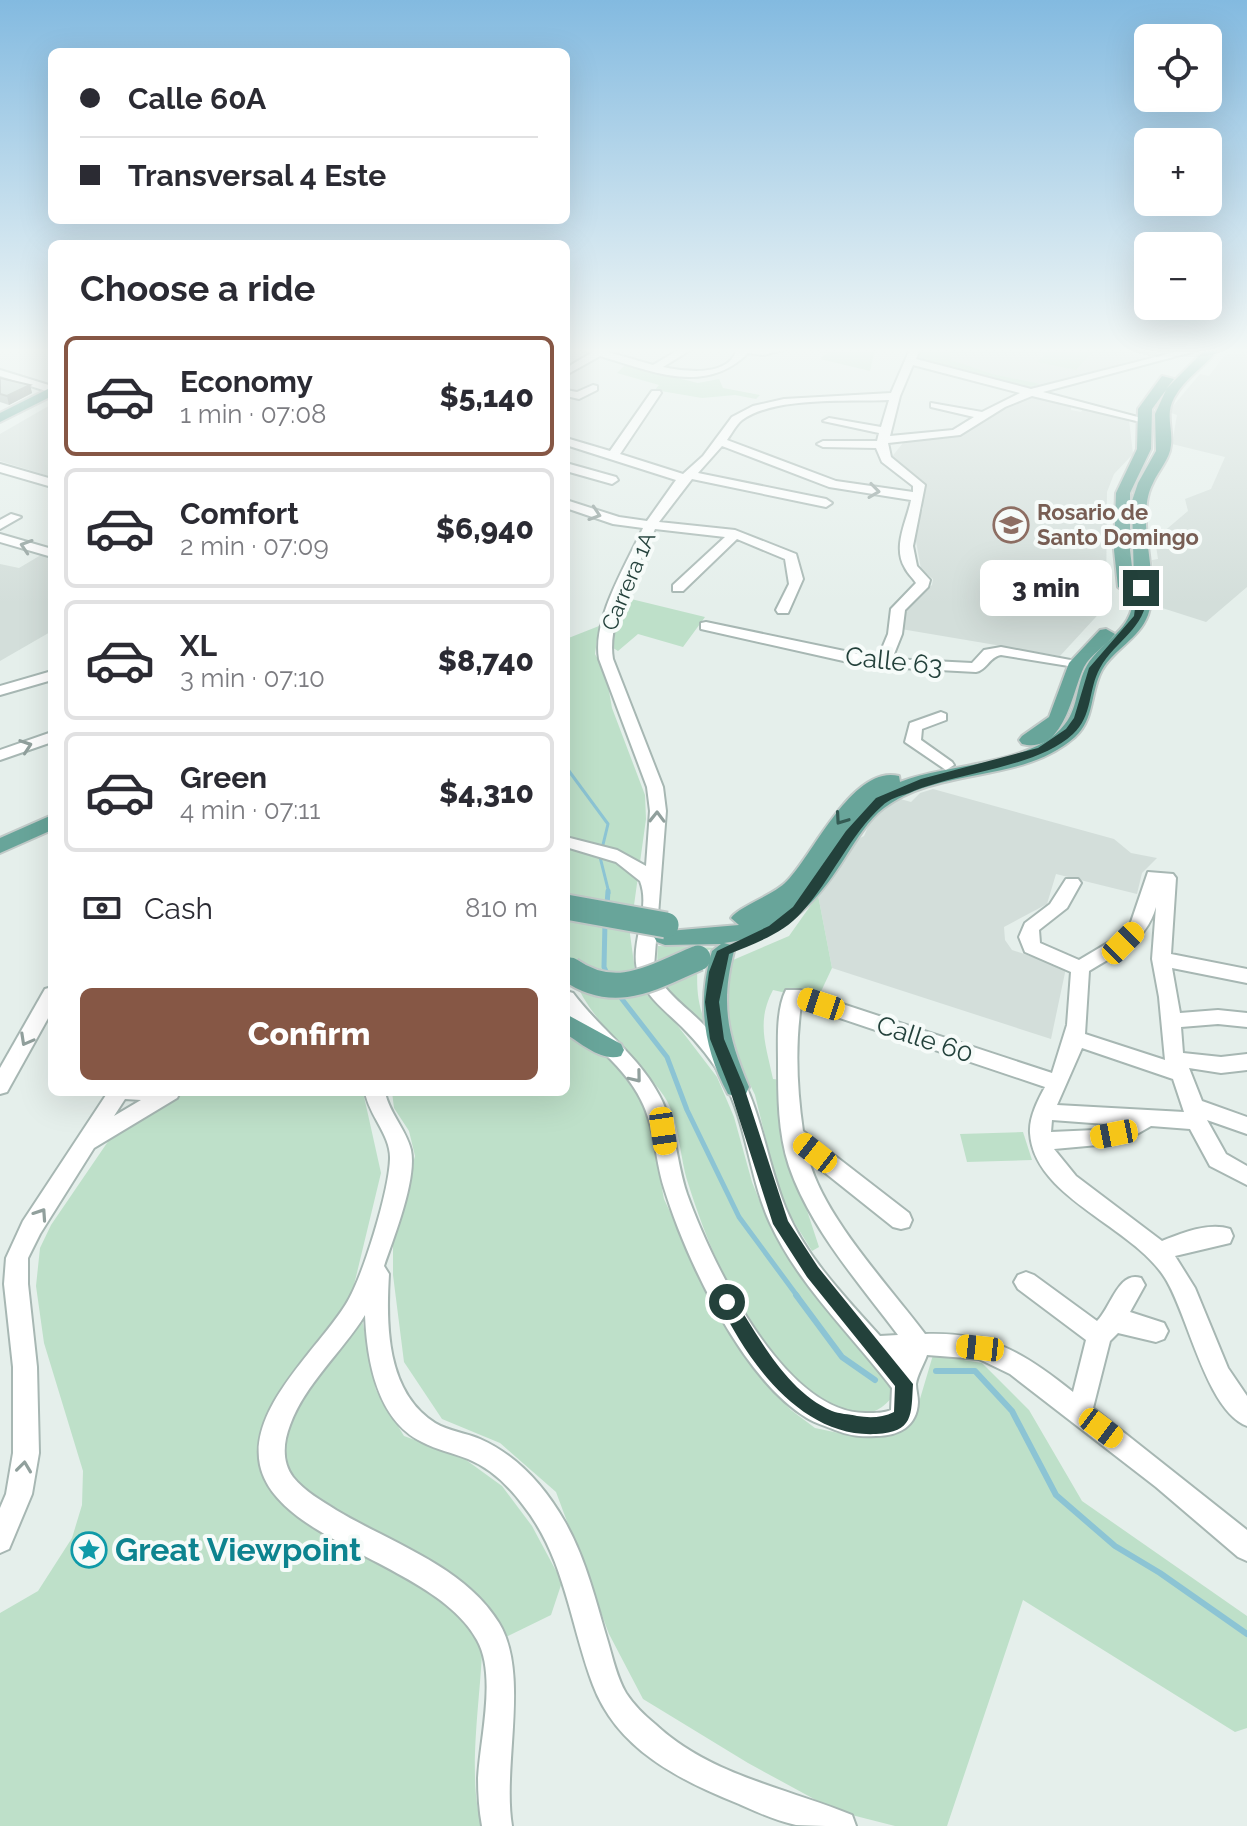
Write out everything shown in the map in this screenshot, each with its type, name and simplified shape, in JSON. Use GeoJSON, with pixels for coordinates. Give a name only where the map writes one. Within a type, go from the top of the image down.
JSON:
{"type":"FeatureCollection","features":[{"type":"Feature","properties":{"kind":"main road"},"geometry":{"type":"LineString","coordinates":[[570,969],[598,984],[629,986],[656,978],[774,929],[789,918],[800,880],[845,812],[863,795],[887,782],[1013,747],[1050,729],[1066,705],[1076,665],[1122,618],[1126,610],[1122,498],[1150,434]]}},
{"type":"Feature","properties":{"kind":"main road"},"geometry":{"type":"LineString","coordinates":[[570,908],[700,938],[748,931],[779,918],[880,801],[925,781],[1042,750],[1075,725],[1083,709],[1094,668],[1139,616],[1143,601],[1139,571],[1140,503],[1143,489],[1163,451],[1158,434]]}},
{"type":"Feature","properties":{"kind":"main road"},"geometry":{"type":"LineString","coordinates":[[0,834],[48,816]]}},
{"type":"Feature","properties":{"kind":"main road"},"geometry":{"type":"LineString","coordinates":[[0,846],[48,824]]}},
{"type":"Feature","properties":{"kind":"main road"},"geometry":{"type":"LineString","coordinates":[[570,918],[665,931]]}},
{"type":"Feature","properties":{"kind":"main road"},"geometry":{"type":"LineString","coordinates":[[723,951],[714,982],[713,1019],[717,1039],[737,1087]]}},
{"type":"Feature","properties":{"kind":"main road"},"geometry":{"type":"LineString","coordinates":[[570,1025],[612,1050]]}},
{"type":"Feature","properties":{"kind":"street"},"geometry":{"type":"LineString","coordinates":[[613,456],[628,434]]}},
{"type":"Feature","properties":{"kind":"street","name":"Carrera 1A"},"geometry":{"type":"LineString","coordinates":[[725,434],[651,524],[610,617],[603,642],[606,659],[655,787],[658,811],[644,949],[647,975],[657,992],[712,1047],[737,1087],[781,1224],[812,1272],[904,1384]]}},
{"type":"Feature","properties":{"kind":"street"},"geometry":{"type":"LineString","coordinates":[[869,434],[883,439]]}},
{"type":"Feature","properties":{"kind":"street"},"geometry":{"type":"LineString","coordinates":[[883,663],[895,634],[898,609],[923,584],[909,563],[909,523],[919,485],[886,459],[884,434]]}},
{"type":"Feature","properties":{"kind":"street"},"geometry":{"type":"LineString","coordinates":[[823,444],[947,434]]}},
{"type":"Feature","properties":{"kind":"street"},"geometry":{"type":"LineString","coordinates":[[720,441],[833,484],[918,497]]}},
{"type":"Feature","properties":{"kind":"street"},"geometry":{"type":"LineString","coordinates":[[570,442],[688,477],[826,503]]}},
{"type":"Feature","properties":{"kind":"street"},"geometry":{"type":"LineString","coordinates":[[0,468],[48,482]]}},
{"type":"Feature","properties":{"kind":"street"},"geometry":{"type":"LineString","coordinates":[[570,468],[612,480]]}},
{"type":"Feature","properties":{"kind":"street"},"geometry":{"type":"LineString","coordinates":[[570,505],[617,521],[735,534],[791,557],[798,571],[798,583],[783,610]]}},
{"type":"Feature","properties":{"kind":"street"},"geometry":{"type":"LineString","coordinates":[[663,506],[708,529]]}},
{"type":"Feature","properties":{"kind":"street"},"geometry":{"type":"LineString","coordinates":[[0,525],[15,517]]}},
{"type":"Feature","properties":{"kind":"street"},"geometry":{"type":"LineString","coordinates":[[678,588],[735,534]]}},
{"type":"Feature","properties":{"kind":"street"},"geometry":{"type":"LineString","coordinates":[[0,538],[48,552]]}},
{"type":"Feature","properties":{"kind":"street","name":"Calle 63"},"geometry":{"type":"LineString","coordinates":[[706,626],[883,663],[976,668],[989,653],[1001,651],[1076,665]]}},
{"type":"Feature","properties":{"kind":"street"},"geometry":{"type":"LineString","coordinates":[[0,691],[48,676]]}},
{"type":"Feature","properties":{"kind":"street","name":"Calle 63"},"geometry":{"type":"LineString","coordinates":[[941,717],[915,726],[913,742],[946,765]]}},
{"type":"Feature","properties":{"kind":"street"},"geometry":{"type":"LineString","coordinates":[[0,755],[48,738]]}},
{"type":"Feature","properties":{"kind":"street"},"geometry":{"type":"LineString","coordinates":[[571,846],[613,856],[649,885]]}},
{"type":"Feature","properties":{"kind":"street"},"geometry":{"type":"LineString","coordinates":[[1080,968],[1123,943],[1143,920],[1153,878],[1157,875],[1168,880],[1161,959],[1169,997],[1176,1066],[1218,1160],[1247,1176]]}},
{"type":"Feature","properties":{"kind":"street"},"geometry":{"type":"LineString","coordinates":[[1072,883],[1068,895],[1054,912],[1031,927],[1028,937],[1032,947],[1080,968]]}},
{"type":"Feature","properties":{"kind":"street"},"geometry":{"type":"LineString","coordinates":[[1161,959],[1247,976]]}},
{"type":"Feature","properties":{"kind":"street"},"geometry":{"type":"LineString","coordinates":[[1080,968],[1081,1004],[1074,1038],[1040,1130],[1046,1157],[1060,1174],[1159,1252],[1180,1284],[1210,1359],[1231,1399],[1247,1414]]}},
{"type":"Feature","properties":{"kind":"street","name":"Calle 60"},"geometry":{"type":"LineString","coordinates":[[794,1136],[788,1079],[793,995],[1058,1083]]}},
{"type":"Feature","properties":{"kind":"street"},"geometry":{"type":"LineString","coordinates":[[0,1086],[48,1001]]}},
{"type":"Feature","properties":{"kind":"street"},"geometry":{"type":"LineString","coordinates":[[570,1003],[640,1080],[651,1099],[663,1131],[669,1171],[677,1196],[712,1275],[742,1329],[771,1370],[799,1399],[828,1419],[852,1425],[888,1425],[897,1421],[902,1417],[904,1384],[919,1345]]}},
{"type":"Feature","properties":{"kind":"street"},"geometry":{"type":"LineString","coordinates":[[1170,1021],[1218,1017],[1247,1020]]}},
{"type":"Feature","properties":{"kind":"street"},"geometry":{"type":"LineString","coordinates":[[1074,1038],[1176,1066],[1247,1062]]}},
{"type":"Feature","properties":{"kind":"street"},"geometry":{"type":"LineString","coordinates":[[0,1540],[19,1494],[26,1453],[25,1367],[16,1284],[17,1258],[25,1238],[117,1096]]}},
{"type":"Feature","properties":{"kind":"street"},"geometry":{"type":"LineString","coordinates":[[87,1144],[164,1096]]}},
{"type":"Feature","properties":{"kind":"street"},"geometry":{"type":"LineString","coordinates":[[376,1096],[378,1108],[398,1143],[401,1158],[383,1232],[355,1311],[285,1410],[275,1431],[273,1467],[293,1497],[447,1589],[482,1620],[496,1652],[498,1683],[493,1780],[497,1826]]}},
{"type":"Feature","properties":{"kind":"street"},"geometry":{"type":"LineString","coordinates":[[1041,1140],[1077,1141],[1135,1127],[1135,1111]]}},
{"type":"Feature","properties":{"kind":"street"},"geometry":{"type":"LineString","coordinates":[[1046,1112],[1196,1114],[1247,1126]]}},
{"type":"Feature","properties":{"kind":"street"},"geometry":{"type":"LineString","coordinates":[[794,1136],[901,1220]]}},
{"type":"Feature","properties":{"kind":"street"},"geometry":{"type":"LineString","coordinates":[[794,1136],[801,1168],[826,1215],[919,1345]]}},
{"type":"Feature","properties":{"kind":"street"},"geometry":{"type":"LineString","coordinates":[[383,1232],[375,1328],[379,1351],[395,1394],[404,1410],[424,1430],[500,1462],[530,1493],[548,1518],[569,1557],[611,1696],[625,1717],[645,1735],[698,1771],[724,1784],[841,1826]]}},
{"type":"Feature","properties":{"kind":"street"},"geometry":{"type":"LineString","coordinates":[[1159,1252],[1187,1241],[1222,1236]]}},
{"type":"Feature","properties":{"kind":"street"},"geometry":{"type":"LineString","coordinates":[[1026,1282],[1105,1329],[1127,1322],[1156,1331]]}},
{"type":"Feature","properties":{"kind":"street"},"geometry":{"type":"LineString","coordinates":[[1080,1412],[1105,1329],[1133,1285]]}},
{"type":"Feature","properties":{"kind":"street"},"geometry":{"type":"LineString","coordinates":[[875,1347],[937,1343],[980,1348],[998,1354],[1185,1491],[1247,1548]]}},
{"type":"Feature","properties":{"kind":"shaded area"},"geometry":{"type":"Polygon","coordinates":[[[0,434],[48,434],[48,476],[0,461],[0,434]]]}},
{"type":"Feature","properties":{"kind":"shaded area","name":"Rosario de Santo Domingo"},"geometry":{"type":"Polygon","coordinates":[[[957,434],[1131,434],[1133,454],[1114,474],[1107,492],[1106,606],[1060,656],[901,629],[905,607],[932,585],[933,579],[921,569],[914,530],[923,509],[923,481],[890,459],[903,443],[957,434]]]}},
{"type":"Feature","properties":{"kind":"shaded area"},"geometry":{"type":"Polygon","coordinates":[[[1174,434],[1247,434],[1247,587],[1206,622],[1156,606],[1152,560],[1158,559],[1155,539],[1188,511],[1185,499],[1211,489],[1225,457],[1172,444],[1174,434]]]}},
{"type":"Feature","properties":{"kind":"shaded area"},"geometry":{"type":"Polygon","coordinates":[[[41,555],[48,556],[48,633],[0,661],[0,564],[19,568],[41,555]]]}},
{"type":"Feature","properties":{"kind":"shaded area"},"geometry":{"type":"Polygon","coordinates":[[[933,789],[1114,839],[1131,853],[1157,858],[1142,873],[1137,894],[1056,874],[1047,904],[1004,927],[1005,940],[1012,950],[1066,968],[1051,1039],[832,968],[818,895],[856,840],[864,836],[874,813],[897,798],[911,802],[920,793],[933,789]]]}},
{"type":"Feature","properties":{"kind":"green space"},"geometry":{"type":"Polygon","coordinates":[[[627,598],[705,617],[683,647],[638,634],[618,651],[610,646],[627,598]]]}},
{"type":"Feature","properties":{"kind":"green space"},"geometry":{"type":"Polygon","coordinates":[[[599,626],[595,654],[606,674],[612,708],[645,795],[646,819],[630,934],[636,978],[717,1077],[734,1117],[752,1182],[769,1224],[793,1260],[886,1377],[893,1396],[881,1408],[867,1414],[851,1414],[835,1408],[808,1390],[783,1367],[761,1340],[742,1310],[710,1245],[688,1183],[667,1101],[594,1013],[575,980],[570,964],[570,637],[599,626]]]}},
{"type":"Feature","properties":{"kind":"green space"},"geometry":{"type":"Polygon","coordinates":[[[818,895],[832,968],[817,1000],[773,990],[764,1023],[773,1079],[782,1080],[795,1174],[819,1247],[812,1251],[781,1201],[755,1095],[724,1030],[726,963],[789,936],[818,895]]]}},
{"type":"Feature","properties":{"kind":"green space"},"geometry":{"type":"Polygon","coordinates":[[[658,946],[724,948],[699,951],[698,964],[697,988],[701,1010],[717,1043],[683,1012],[666,990],[660,977],[658,946]]]}},
{"type":"Feature","properties":{"kind":"green space"},"geometry":{"type":"Polygon","coordinates":[[[570,1034],[606,1053],[647,1108],[664,1199],[706,1289],[753,1369],[791,1410],[815,1428],[853,1436],[900,1431],[917,1409],[933,1355],[982,1363],[1029,1410],[1082,1501],[1247,1616],[1247,1728],[1235,1732],[1023,1600],[947,1826],[895,1826],[836,1811],[748,1763],[643,1699],[609,1634],[556,1492],[500,1443],[442,1419],[404,1362],[393,1275],[393,1235],[415,1156],[409,1131],[394,1108],[392,1096],[570,1096],[570,1034]]]}},
{"type":"Feature","properties":{"kind":"green space"},"geometry":{"type":"Polygon","coordinates":[[[180,1096],[364,1096],[381,1173],[347,1314],[362,1319],[376,1390],[404,1436],[462,1457],[502,1486],[532,1526],[562,1582],[551,1615],[482,1652],[475,1787],[482,1826],[0,1826],[0,1613],[38,1591],[72,1538],[82,1505],[83,1471],[44,1343],[36,1286],[40,1248],[51,1225],[109,1140],[180,1096]]]}},
{"type":"Feature","properties":{"kind":"green space"},"geometry":{"type":"Polygon","coordinates":[[[1023,1132],[1032,1160],[967,1162],[960,1134],[1023,1132]]]}},
{"type":"Feature","properties":{"kind":"waterway"},"geometry":{"type":"LineString","coordinates":[[570,772],[608,824],[600,857],[609,893]]}},
{"type":"Feature","properties":{"kind":"waterway"},"geometry":{"type":"LineString","coordinates":[[607,905],[608,891]]}},
{"type":"Feature","properties":{"kind":"waterway"},"geometry":{"type":"LineString","coordinates":[[605,922],[604,967],[608,976]]}},
{"type":"Feature","properties":{"kind":"waterway"},"geometry":{"type":"LineString","coordinates":[[618,994],[667,1057],[687,1110],[739,1217],[798,1297]]}},
{"type":"Feature","properties":{"kind":"waterway"},"geometry":{"type":"LineString","coordinates":[[796,1295],[842,1357],[875,1380]]}},
{"type":"Feature","properties":{"kind":"waterway"},"geometry":{"type":"LineString","coordinates":[[936,1371],[975,1371],[1012,1411],[1056,1495],[1115,1546],[1160,1573],[1247,1634]]}},
{"type":"Feature","properties":{"kind":"place","name":"Rosario de Santo Domingo"},"geometry":{"type":"Point","coordinates":[1011,525]}},
{"type":"Feature","properties":{"kind":"place","name":"Great Viewpoint"},"geometry":{"type":"Point","coordinates":[89,1550]}},
{"type":"Feature","properties":{"kind":"route"},"geometry":{"type":"LineString","coordinates":[[727,1302],[771,1370],[799,1399],[828,1419],[867,1426],[888,1425],[902,1417],[906,1395],[904,1384],[812,1272],[781,1224],[737,1087],[717,1039],[712,1002],[716,972],[723,951],[758,938],[797,910],[851,834],[880,801],[925,781],[1042,750],[1070,732],[1080,719],[1094,668],[1139,616],[1143,601],[1141,588]]}}]}
